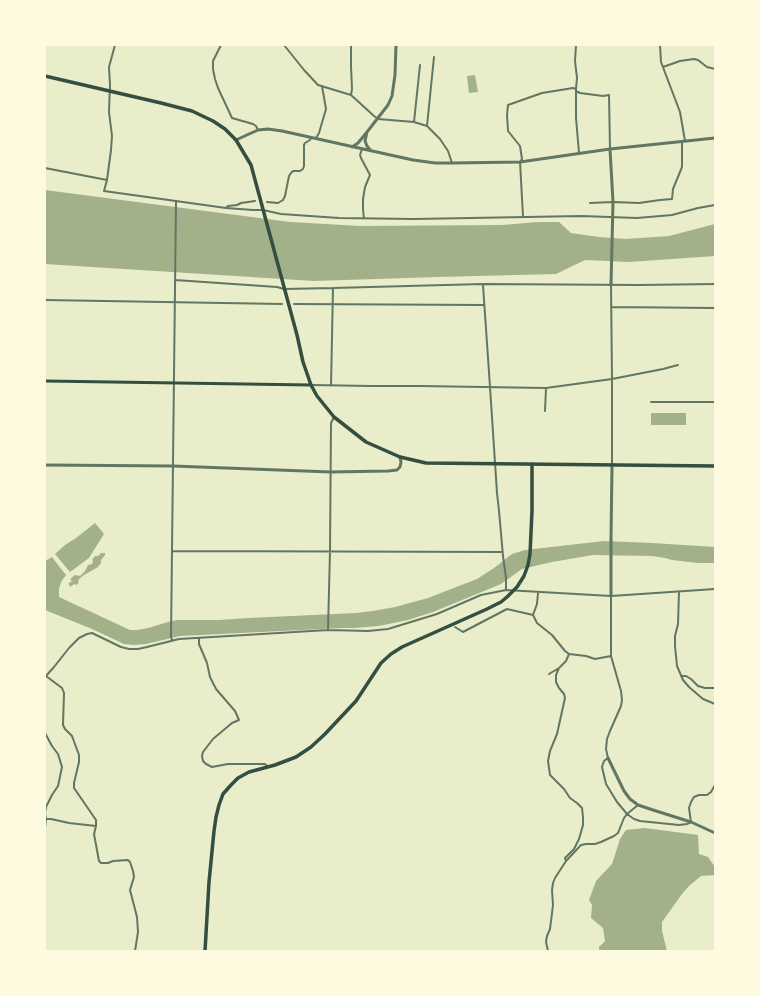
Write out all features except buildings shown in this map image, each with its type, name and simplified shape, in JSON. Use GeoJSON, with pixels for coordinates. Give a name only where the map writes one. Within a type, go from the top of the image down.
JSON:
{"type":"FeatureCollection","features":[{"type":"Feature","properties":{"kind":"main road"},"geometry":{"type":"LineString","coordinates":[[45,76],[192,111],[213,121],[225,129],[236,140],[251,166],[310,385],[334,417],[366,442],[400,456],[426,463],[715,466]]}},
{"type":"Feature","properties":{"kind":"main road"},"geometry":{"type":"LineString","coordinates":[[45,381],[310,385]]}},
{"type":"Feature","properties":{"kind":"main road"},"geometry":{"type":"LineString","coordinates":[[205,951],[209,882],[216,817],[223,794],[238,778],[249,772],[296,757],[311,747],[356,701],[381,663],[391,654],[402,647],[501,602],[517,587],[524,576],[530,554],[532,464]]}},
{"type":"Feature","properties":{"kind":"street"},"geometry":{"type":"LineString","coordinates":[[115,45],[109,67],[109,112],[112,136],[107,180],[104,191],[176,203],[264,211],[281,214],[364,219],[523,216],[637,218],[666,216],[715,205]]}},
{"type":"Feature","properties":{"kind":"street"},"geometry":{"type":"LineString","coordinates":[[221,45],[213,61],[214,79],[232,118],[253,124],[258,130]]}},
{"type":"Feature","properties":{"kind":"street"},"geometry":{"type":"LineString","coordinates":[[284,45],[318,85],[350,95],[378,119],[414,122],[427,126],[440,139],[448,151],[452,163]]}},
{"type":"Feature","properties":{"kind":"street"},"geometry":{"type":"LineString","coordinates":[[350,95],[352,89],[351,45]]}},
{"type":"Feature","properties":{"kind":"street"},"geometry":{"type":"LineString","coordinates":[[352,147],[358,143],[378,119],[388,105],[392,96],[396,45]]}},
{"type":"Feature","properties":{"kind":"street"},"geometry":{"type":"LineString","coordinates":[[576,45],[576,118],[579,154]]}},
{"type":"Feature","properties":{"kind":"street"},"geometry":{"type":"LineString","coordinates":[[590,203],[639,203],[672,199],[682,167],[682,122],[680,112],[661,62],[660,45]]}},
{"type":"Feature","properties":{"kind":"street"},"geometry":{"type":"LineString","coordinates":[[427,126],[434,57]]}},
{"type":"Feature","properties":{"kind":"street"},"geometry":{"type":"LineString","coordinates":[[663,67],[680,61],[694,59],[698,60],[707,67],[715,69]]}},
{"type":"Feature","properties":{"kind":"street"},"geometry":{"type":"LineString","coordinates":[[414,122],[420,65]]}},
{"type":"Feature","properties":{"kind":"street"},"geometry":{"type":"LineString","coordinates":[[267,202],[278,203],[282,200],[285,196],[291,173],[293,171],[300,171],[303,169],[305,143],[319,133],[326,109],[322,86]]}},
{"type":"Feature","properties":{"kind":"street"},"geometry":{"type":"LineString","coordinates":[[523,216],[520,162],[522,159],[520,146],[508,131],[508,105],[542,93],[573,88],[580,93],[603,96],[609,95],[613,202],[611,283],[611,656],[621,691],[622,700],[621,706],[607,739],[606,749],[608,758],[624,791],[630,799],[638,805],[691,822],[715,833]]}},
{"type":"Feature","properties":{"kind":"street"},"geometry":{"type":"LineString","coordinates":[[236,140],[258,130],[268,129],[413,160],[436,163],[452,163],[520,162],[610,149],[715,138]]}},
{"type":"Feature","properties":{"kind":"street"},"geometry":{"type":"LineString","coordinates":[[367,132],[365,141],[371,151]]}},
{"type":"Feature","properties":{"kind":"street"},"geometry":{"type":"LineString","coordinates":[[362,149],[360,155],[370,175],[365,187],[363,199],[364,219]]}},
{"type":"Feature","properties":{"kind":"street"},"geometry":{"type":"LineString","coordinates":[[45,168],[107,180]]}},
{"type":"Feature","properties":{"kind":"street"},"geometry":{"type":"LineString","coordinates":[[226,208],[228,206],[255,201]]}},
{"type":"Feature","properties":{"kind":"street"},"geometry":{"type":"LineString","coordinates":[[172,640],[176,203]]}},
{"type":"Feature","properties":{"kind":"street"},"geometry":{"type":"LineString","coordinates":[[175,278],[277,287],[284,289],[483,284],[715,284]]}},
{"type":"Feature","properties":{"kind":"street"},"geometry":{"type":"LineString","coordinates":[[483,284],[494,464],[506,590]]}},
{"type":"Feature","properties":{"kind":"street"},"geometry":{"type":"LineString","coordinates":[[331,386],[333,288]]}},
{"type":"Feature","properties":{"kind":"street"},"geometry":{"type":"LineString","coordinates":[[45,300],[282,304]]}},
{"type":"Feature","properties":{"kind":"street"},"geometry":{"type":"LineString","coordinates":[[294,304],[484,305]]}},
{"type":"Feature","properties":{"kind":"street"},"geometry":{"type":"LineString","coordinates":[[611,307],[715,308]]}},
{"type":"Feature","properties":{"kind":"street"},"geometry":{"type":"LineString","coordinates":[[310,385],[546,388],[612,379],[656,371],[678,365]]}},
{"type":"Feature","properties":{"kind":"street"},"geometry":{"type":"LineString","coordinates":[[546,388],[546,411]]}},
{"type":"Feature","properties":{"kind":"street"},"geometry":{"type":"LineString","coordinates":[[651,402],[715,402]]}},
{"type":"Feature","properties":{"kind":"street"},"geometry":{"type":"LineString","coordinates":[[328,629],[331,423],[334,417]]}},
{"type":"Feature","properties":{"kind":"street"},"geometry":{"type":"LineString","coordinates":[[45,465],[173,466],[330,472],[388,471],[397,470],[400,467],[400,456]]}},
{"type":"Feature","properties":{"kind":"street"},"geometry":{"type":"LineString","coordinates":[[172,551],[330,551],[503,554]]}},
{"type":"Feature","properties":{"kind":"street"},"geometry":{"type":"LineString","coordinates":[[135,951],[138,932],[137,917],[130,890],[134,877],[133,871],[128,860],[113,861],[108,863],[101,863],[99,861],[94,834],[96,820],[74,788],[79,755],[72,736],[63,725],[64,693],[62,688],[46,676],[69,648],[80,638],[92,633],[121,647],[129,649],[147,647],[172,640],[328,629],[368,631],[388,629],[437,614],[481,595],[506,590],[611,596],[715,589]]}},
{"type":"Feature","properties":{"kind":"street"},"geometry":{"type":"LineString","coordinates":[[533,615],[537,604],[538,592]]}},
{"type":"Feature","properties":{"kind":"street"},"geometry":{"type":"LineString","coordinates":[[679,592],[678,624],[675,636],[677,666],[689,687],[703,698],[715,704]]}},
{"type":"Feature","properties":{"kind":"street"},"geometry":{"type":"LineString","coordinates":[[455,627],[463,632],[507,609],[533,615],[537,622],[552,636],[564,651],[569,654],[586,656],[595,659],[611,656]]}},
{"type":"Feature","properties":{"kind":"street"},"geometry":{"type":"LineString","coordinates":[[199,638],[199,644],[207,663],[210,677],[216,689],[235,711],[239,720],[232,723],[213,740],[203,752],[203,761],[212,767],[228,764],[265,764],[268,767]]}},
{"type":"Feature","properties":{"kind":"street"},"geometry":{"type":"LineString","coordinates":[[549,674],[559,668],[566,661],[569,654]]}},
{"type":"Feature","properties":{"kind":"street"},"geometry":{"type":"LineString","coordinates":[[559,668],[556,675],[556,682],[565,698],[558,734],[550,751],[548,761],[550,775],[564,789],[570,798],[582,808],[583,817],[583,825],[579,839],[574,849],[566,858],[566,861]]}},
{"type":"Feature","properties":{"kind":"street"},"geometry":{"type":"LineString","coordinates":[[682,676],[692,679],[698,686],[715,688]]}},
{"type":"Feature","properties":{"kind":"street"},"geometry":{"type":"LineString","coordinates":[[45,733],[58,754],[62,767],[58,786],[46,806],[45,828]]}},
{"type":"Feature","properties":{"kind":"street"},"geometry":{"type":"LineString","coordinates":[[608,758],[604,761],[602,767],[606,784],[617,802],[627,814],[640,821],[679,824],[687,824],[691,822]]}},
{"type":"Feature","properties":{"kind":"street"},"geometry":{"type":"LineString","coordinates":[[691,822],[689,808],[694,797],[699,795],[707,795],[711,792],[715,785]]}},
{"type":"Feature","properties":{"kind":"street"},"geometry":{"type":"LineString","coordinates":[[548,951],[546,942],[550,928],[553,905],[552,890],[555,878],[566,861],[581,845],[601,842],[618,833],[624,818],[638,805]]}},
{"type":"Feature","properties":{"kind":"street"},"geometry":{"type":"LineString","coordinates":[[46,819],[96,826]]}},
{"type":"Feature","properties":{"kind":"shaded area"},"geometry":{"type":"Polygon","coordinates":[[[475,75],[478,92],[469,93],[467,76],[475,75]]]}},
{"type":"Feature","properties":{"kind":"shaded area"},"geometry":{"type":"Polygon","coordinates":[[[45,190],[290,222],[360,226],[502,225],[559,222],[571,233],[626,239],[669,236],[715,224],[715,256],[629,262],[585,260],[556,274],[314,281],[45,264],[45,190]]]}},
{"type":"Feature","properties":{"kind":"shaded area"},"geometry":{"type":"Polygon","coordinates":[[[651,413],[686,413],[686,425],[651,425],[651,413]]]}},
{"type":"Feature","properties":{"kind":"shaded area"},"geometry":{"type":"Polygon","coordinates":[[[95,523],[104,534],[89,558],[70,572],[55,554],[95,523]]]}},
{"type":"Feature","properties":{"kind":"shaded area"},"geometry":{"type":"Polygon","coordinates":[[[604,541],[715,547],[715,563],[698,563],[652,556],[593,555],[522,569],[501,584],[433,612],[408,620],[379,626],[180,636],[146,644],[134,645],[124,644],[45,610],[45,561],[52,557],[66,575],[61,582],[59,597],[130,630],[137,630],[177,620],[219,620],[356,613],[395,607],[428,598],[477,579],[512,554],[525,550],[604,541]]]}},
{"type":"Feature","properties":{"kind":"shaded area"},"geometry":{"type":"Polygon","coordinates":[[[101,553],[105,553],[105,555],[98,567],[79,579],[78,584],[74,584],[70,587],[69,583],[72,581],[70,579],[75,575],[80,576],[88,565],[92,564],[92,560],[95,556],[98,556],[101,553]]]}},
{"type":"Feature","properties":{"kind":"shaded area"},"geometry":{"type":"Polygon","coordinates":[[[645,828],[698,835],[699,854],[708,857],[715,867],[715,875],[701,876],[689,886],[662,922],[662,931],[667,951],[599,951],[599,947],[605,941],[603,928],[591,918],[592,905],[589,900],[596,881],[612,864],[620,839],[626,830],[645,828]]]}}]}
